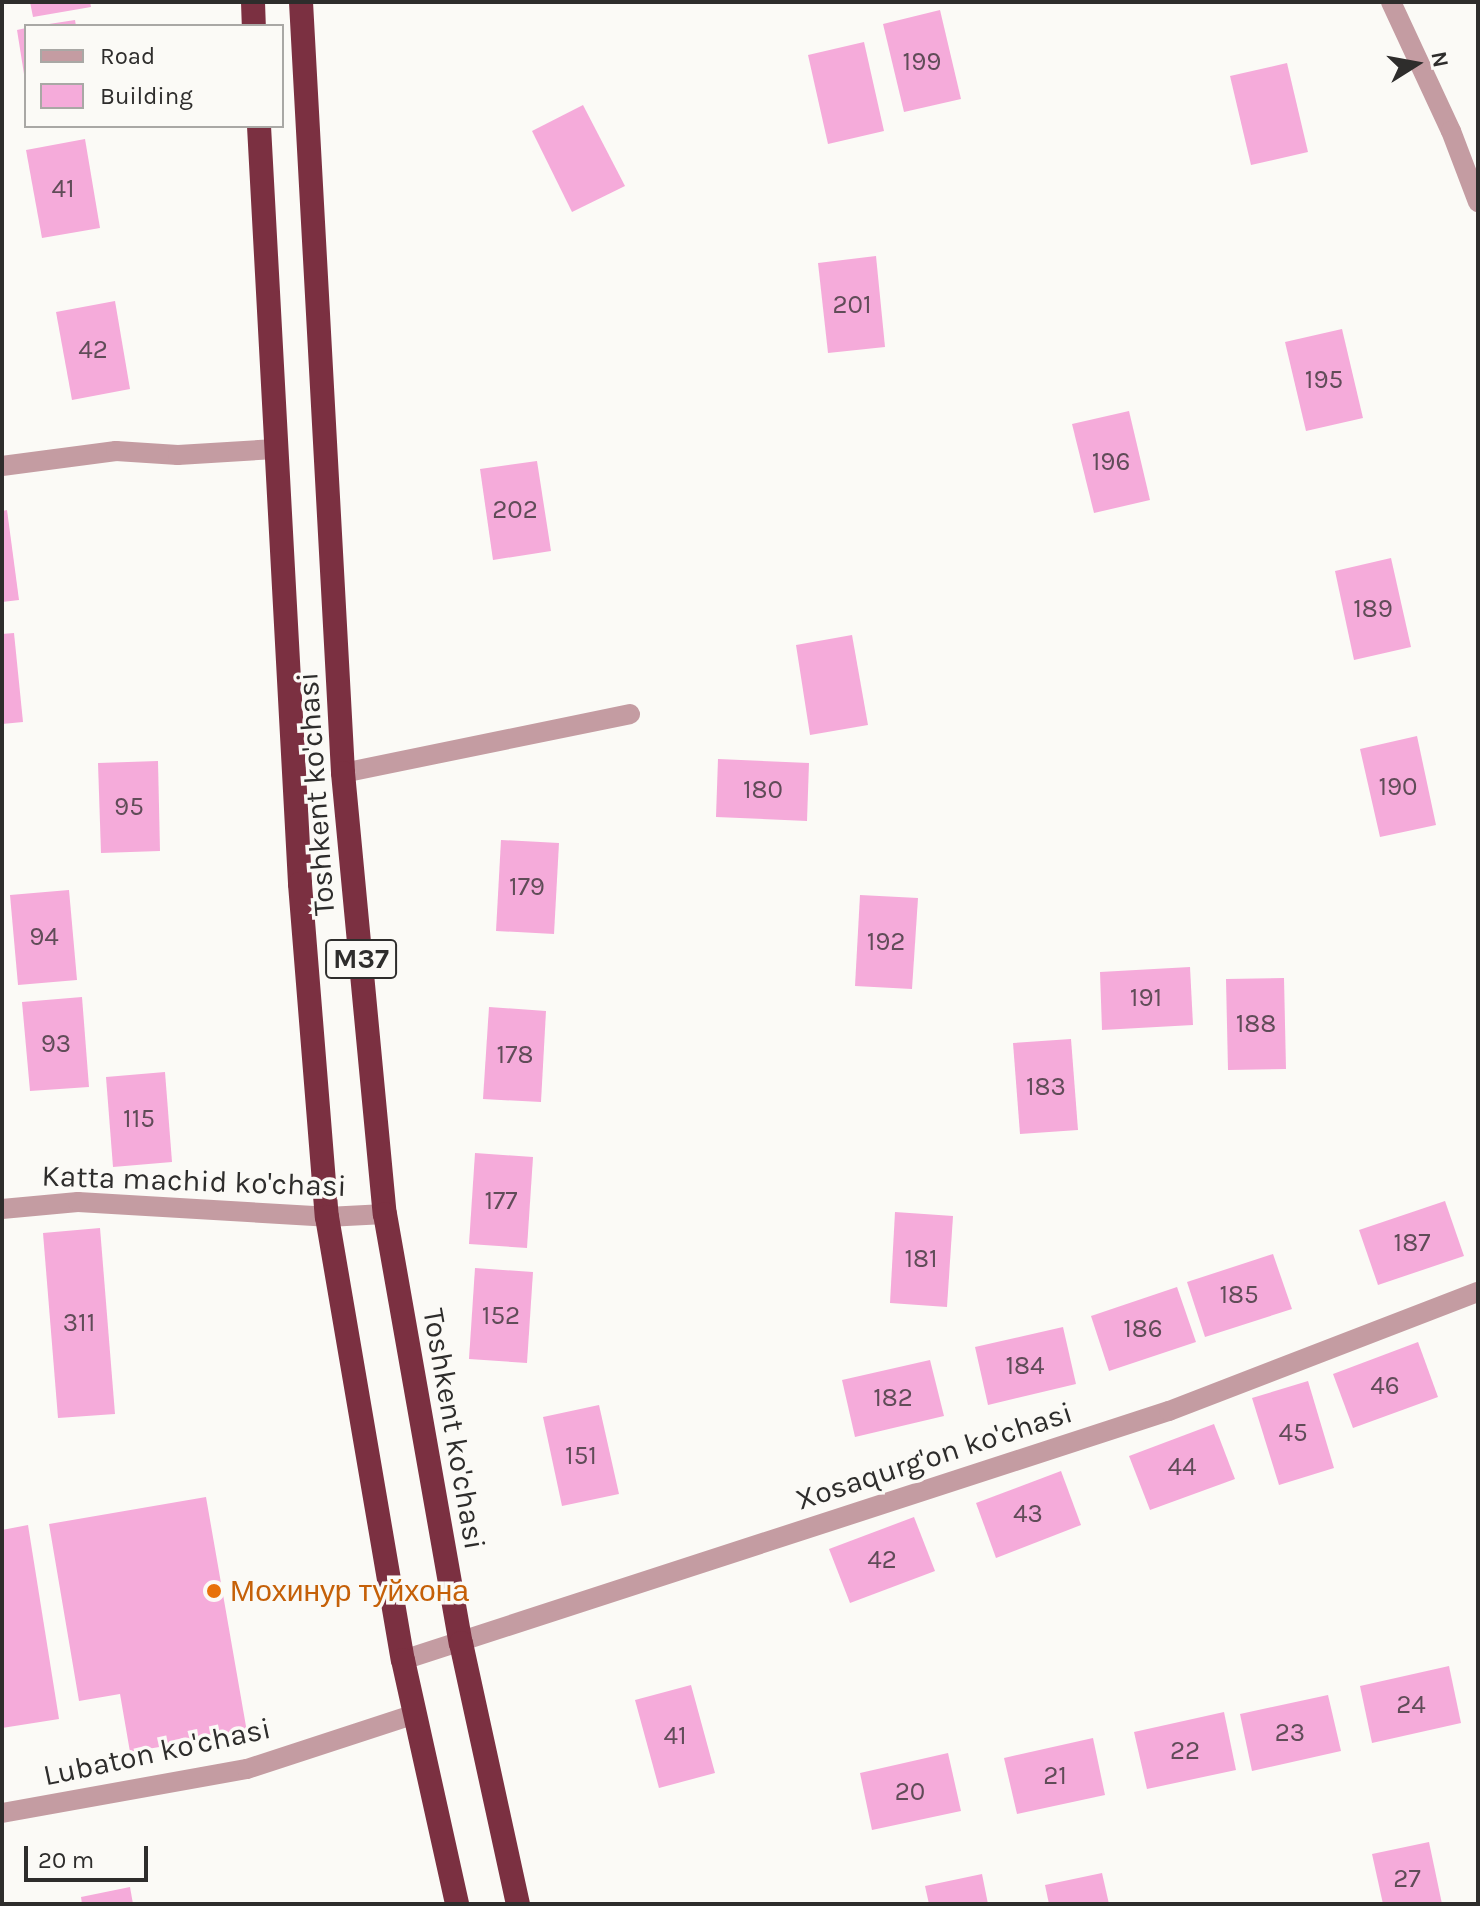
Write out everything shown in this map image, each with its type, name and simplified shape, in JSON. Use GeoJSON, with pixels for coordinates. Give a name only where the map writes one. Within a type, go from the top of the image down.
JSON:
{"type":"FeatureCollection","features":[{"type":"Feature","properties":{"kind":"highway"},"geometry":{"type":"LineString","coordinates":[[253,2],[254,24]]}},
{"type":"Feature","properties":{"kind":"highway","name":"Toshkent ko'chasi"},"geometry":{"type":"LineString","coordinates":[[301,2],[343,773],[385,1214],[461,1643],[518,1904]]}},
{"type":"Feature","properties":{"kind":"highway","name":"Toshkent ko'chasi"},"geometry":{"type":"LineString","coordinates":[[259,128],[300,884],[327,1217],[403,1660],[457,1904]]}},
{"type":"Feature","properties":{"kind":"street"},"geometry":{"type":"LineString","coordinates":[[1391,2],[1451,131],[1478,202]]}},
{"type":"Feature","properties":{"kind":"street"},"geometry":{"type":"LineString","coordinates":[[2,466],[116,451],[178,455],[275,449]]}},
{"type":"Feature","properties":{"kind":"street"},"geometry":{"type":"LineString","coordinates":[[343,773],[630,714]]}},
{"type":"Feature","properties":{"kind":"street","name":"Katta machid ko'chasi"},"geometry":{"type":"LineString","coordinates":[[2,1209],[78,1202],[327,1217],[385,1214]]}},
{"type":"Feature","properties":{"kind":"street","name":"Xosaqurg'on ko'chasi"},"geometry":{"type":"LineString","coordinates":[[403,1660],[1169,1411],[1478,1292]]}},
{"type":"Feature","properties":{"kind":"street","name":"Lubaton ko'chasi"},"geometry":{"type":"LineString","coordinates":[[2,1813],[247,1769],[415,1714]]}},
{"type":"Feature","properties":{"kind":"building"},"geometry":{"type":"Polygon","coordinates":[[[30,2],[90,2],[91,7],[33,17],[30,2]]]}},
{"type":"Feature","properties":{"kind":"building"},"geometry":{"type":"Polygon","coordinates":[[[940,10],[961,99],[904,112],[883,24],[940,10]]]}},
{"type":"Feature","properties":{"kind":"building"},"geometry":{"type":"Polygon","coordinates":[[[75,20],[76,24],[49,24],[75,20]]]}},
{"type":"Feature","properties":{"kind":"building"},"geometry":{"type":"Polygon","coordinates":[[[24,28],[24,74],[17,30],[24,28]]]}},
{"type":"Feature","properties":{"kind":"building"},"geometry":{"type":"Polygon","coordinates":[[[864,42],[884,131],[828,144],[808,55],[864,42]]]}},
{"type":"Feature","properties":{"kind":"building"},"geometry":{"type":"Polygon","coordinates":[[[1287,63],[1308,152],[1251,165],[1230,76],[1287,63]]]}},
{"type":"Feature","properties":{"kind":"building"},"geometry":{"type":"Polygon","coordinates":[[[583,105],[625,186],[572,212],[532,131],[583,105]]]}},
{"type":"Feature","properties":{"kind":"building"},"geometry":{"type":"Polygon","coordinates":[[[85,139],[100,228],[42,238],[26,150],[85,139]]]}},
{"type":"Feature","properties":{"kind":"building"},"geometry":{"type":"Polygon","coordinates":[[[876,256],[885,347],[828,353],[818,263],[876,256]]]}},
{"type":"Feature","properties":{"kind":"building"},"geometry":{"type":"Polygon","coordinates":[[[115,301],[130,389],[72,400],[56,312],[115,301]]]}},
{"type":"Feature","properties":{"kind":"building"},"geometry":{"type":"Polygon","coordinates":[[[1342,329],[1363,418],[1306,431],[1285,342],[1342,329]]]}},
{"type":"Feature","properties":{"kind":"building"},"geometry":{"type":"Polygon","coordinates":[[[1129,411],[1150,500],[1094,513],[1072,424],[1129,411]]]}},
{"type":"Feature","properties":{"kind":"building"},"geometry":{"type":"Polygon","coordinates":[[[537,461],[551,551],[493,560],[480,469],[537,461]]]}},
{"type":"Feature","properties":{"kind":"building"},"geometry":{"type":"Polygon","coordinates":[[[7,510],[19,600],[2,602],[2,511],[7,510]]]}},
{"type":"Feature","properties":{"kind":"building"},"geometry":{"type":"Polygon","coordinates":[[[1391,558],[1411,647],[1354,660],[1335,571],[1391,558]]]}},
{"type":"Feature","properties":{"kind":"building"},"geometry":{"type":"Polygon","coordinates":[[[14,633],[23,722],[2,724],[2,634],[14,633]]]}},
{"type":"Feature","properties":{"kind":"building"},"geometry":{"type":"Polygon","coordinates":[[[852,635],[868,725],[810,735],[796,645],[852,635]]]}},
{"type":"Feature","properties":{"kind":"building"},"geometry":{"type":"Polygon","coordinates":[[[1417,736],[1436,825],[1380,837],[1360,749],[1417,736]]]}},
{"type":"Feature","properties":{"kind":"building"},"geometry":{"type":"Polygon","coordinates":[[[718,759],[809,763],[807,821],[716,817],[718,759]]]}},
{"type":"Feature","properties":{"kind":"building"},"geometry":{"type":"Polygon","coordinates":[[[158,761],[160,851],[101,853],[98,763],[158,761]]]}},
{"type":"Feature","properties":{"kind":"building"},"geometry":{"type":"Polygon","coordinates":[[[501,840],[559,843],[554,934],[496,931],[501,840]]]}},
{"type":"Feature","properties":{"kind":"building"},"geometry":{"type":"Polygon","coordinates":[[[69,890],[77,980],[18,985],[10,895],[69,890]]]}},
{"type":"Feature","properties":{"kind":"building"},"geometry":{"type":"Polygon","coordinates":[[[860,895],[918,898],[912,989],[855,986],[860,895]]]}},
{"type":"Feature","properties":{"kind":"building"},"geometry":{"type":"Polygon","coordinates":[[[1190,967],[1193,1025],[1102,1030],[1100,972],[1190,967]]]}},
{"type":"Feature","properties":{"kind":"building"},"geometry":{"type":"Polygon","coordinates":[[[1284,978],[1286,1069],[1228,1070],[1226,979],[1284,978]]]}},
{"type":"Feature","properties":{"kind":"building"},"geometry":{"type":"Polygon","coordinates":[[[82,997],[89,1087],[30,1091],[22,1002],[82,997]]]}},
{"type":"Feature","properties":{"kind":"building"},"geometry":{"type":"Polygon","coordinates":[[[489,1007],[546,1011],[541,1102],[483,1099],[489,1007]]]}},
{"type":"Feature","properties":{"kind":"building"},"geometry":{"type":"Polygon","coordinates":[[[1071,1039],[1078,1130],[1020,1134],[1013,1043],[1071,1039]]]}},
{"type":"Feature","properties":{"kind":"building"},"geometry":{"type":"Polygon","coordinates":[[[165,1072],[172,1162],[113,1167],[106,1077],[165,1072]]]}},
{"type":"Feature","properties":{"kind":"building"},"geometry":{"type":"Polygon","coordinates":[[[475,1153],[533,1157],[527,1248],[469,1244],[475,1153]]]}},
{"type":"Feature","properties":{"kind":"building"},"geometry":{"type":"Polygon","coordinates":[[[1445,1201],[1464,1256],[1378,1285],[1359,1230],[1445,1201]]]}},
{"type":"Feature","properties":{"kind":"building"},"geometry":{"type":"Polygon","coordinates":[[[895,1212],[953,1216],[947,1307],[890,1303],[895,1212]]]}},
{"type":"Feature","properties":{"kind":"building"},"geometry":{"type":"Polygon","coordinates":[[[100,1228],[115,1414],[58,1418],[43,1233],[100,1228]]]}},
{"type":"Feature","properties":{"kind":"building"},"geometry":{"type":"Polygon","coordinates":[[[1273,1254],[1292,1309],[1205,1337],[1187,1282],[1273,1254]]]}},
{"type":"Feature","properties":{"kind":"building"},"geometry":{"type":"Polygon","coordinates":[[[475,1268],[533,1272],[527,1363],[469,1359],[475,1268]]]}},
{"type":"Feature","properties":{"kind":"building"},"geometry":{"type":"Polygon","coordinates":[[[1177,1287],[1196,1342],[1109,1371],[1091,1316],[1177,1287]]]}},
{"type":"Feature","properties":{"kind":"building"},"geometry":{"type":"Polygon","coordinates":[[[1063,1327],[1076,1384],[988,1405],[975,1347],[1063,1327]]]}},
{"type":"Feature","properties":{"kind":"building"},"geometry":{"type":"Polygon","coordinates":[[[1418,1342],[1438,1397],[1353,1428],[1333,1374],[1418,1342]]]}},
{"type":"Feature","properties":{"kind":"building"},"geometry":{"type":"Polygon","coordinates":[[[930,1360],[944,1416],[855,1437],[842,1380],[930,1360]]]}},
{"type":"Feature","properties":{"kind":"building"},"geometry":{"type":"Polygon","coordinates":[[[1308,1381],[1334,1468],[1279,1485],[1252,1398],[1308,1381]]]}},
{"type":"Feature","properties":{"kind":"building"},"geometry":{"type":"Polygon","coordinates":[[[599,1405],[619,1494],[562,1506],[543,1417],[599,1405]]]}},
{"type":"Feature","properties":{"kind":"building"},"geometry":{"type":"Polygon","coordinates":[[[1214,1424],[1235,1479],[1150,1510],[1129,1456],[1214,1424]]]}},
{"type":"Feature","properties":{"kind":"building"},"geometry":{"type":"Polygon","coordinates":[[[1061,1471],[1081,1525],[996,1558],[976,1503],[1061,1471]]]}},
{"type":"Feature","properties":{"kind":"building"},"geometry":{"type":"Polygon","coordinates":[[[206,1497],[247,1732],[130,1752],[120,1694],[79,1701],[49,1524],[206,1497]]]}},
{"type":"Feature","properties":{"kind":"building"},"geometry":{"type":"Polygon","coordinates":[[[914,1517],[935,1571],[850,1603],[829,1549],[914,1517]]]}},
{"type":"Feature","properties":{"kind":"building"},"geometry":{"type":"Polygon","coordinates":[[[28,1525],[59,1719],[2,1728],[2,1530],[28,1525]]]}},
{"type":"Feature","properties":{"kind":"building"},"geometry":{"type":"Polygon","coordinates":[[[1449,1666],[1461,1723],[1372,1743],[1360,1686],[1449,1666]]]}},
{"type":"Feature","properties":{"kind":"building"},"geometry":{"type":"Polygon","coordinates":[[[691,1685],[715,1773],[659,1788],[635,1700],[691,1685]]]}},
{"type":"Feature","properties":{"kind":"building"},"geometry":{"type":"Polygon","coordinates":[[[1328,1695],[1341,1751],[1252,1771],[1240,1714],[1328,1695]]]}},
{"type":"Feature","properties":{"kind":"building"},"geometry":{"type":"Polygon","coordinates":[[[1224,1712],[1236,1770],[1147,1789],[1134,1732],[1224,1712]]]}},
{"type":"Feature","properties":{"kind":"building"},"geometry":{"type":"Polygon","coordinates":[[[1093,1738],[1105,1795],[1017,1814],[1004,1758],[1093,1738]]]}},
{"type":"Feature","properties":{"kind":"building"},"geometry":{"type":"Polygon","coordinates":[[[948,1753],[961,1811],[872,1830],[860,1773],[948,1753]]]}},
{"type":"Feature","properties":{"kind":"building"},"geometry":{"type":"Polygon","coordinates":[[[1429,1842],[1442,1904],[1383,1904],[1372,1854],[1429,1842]]]}},
{"type":"Feature","properties":{"kind":"building"},"geometry":{"type":"Polygon","coordinates":[[[1102,1873],[1109,1904],[1049,1904],[1045,1885],[1102,1873]]]}},
{"type":"Feature","properties":{"kind":"building"},"geometry":{"type":"Polygon","coordinates":[[[982,1874],[988,1904],[929,1904],[925,1886],[982,1874]]]}},
{"type":"Feature","properties":{"kind":"building"},"geometry":{"type":"Polygon","coordinates":[[[130,1887],[133,1904],[82,1904],[81,1897],[130,1887]]]}},
{"type":"Feature","properties":{"kind":"place","name":"Мохинур туйхона"},"geometry":{"type":"Point","coordinates":[214,1591]}}]}
